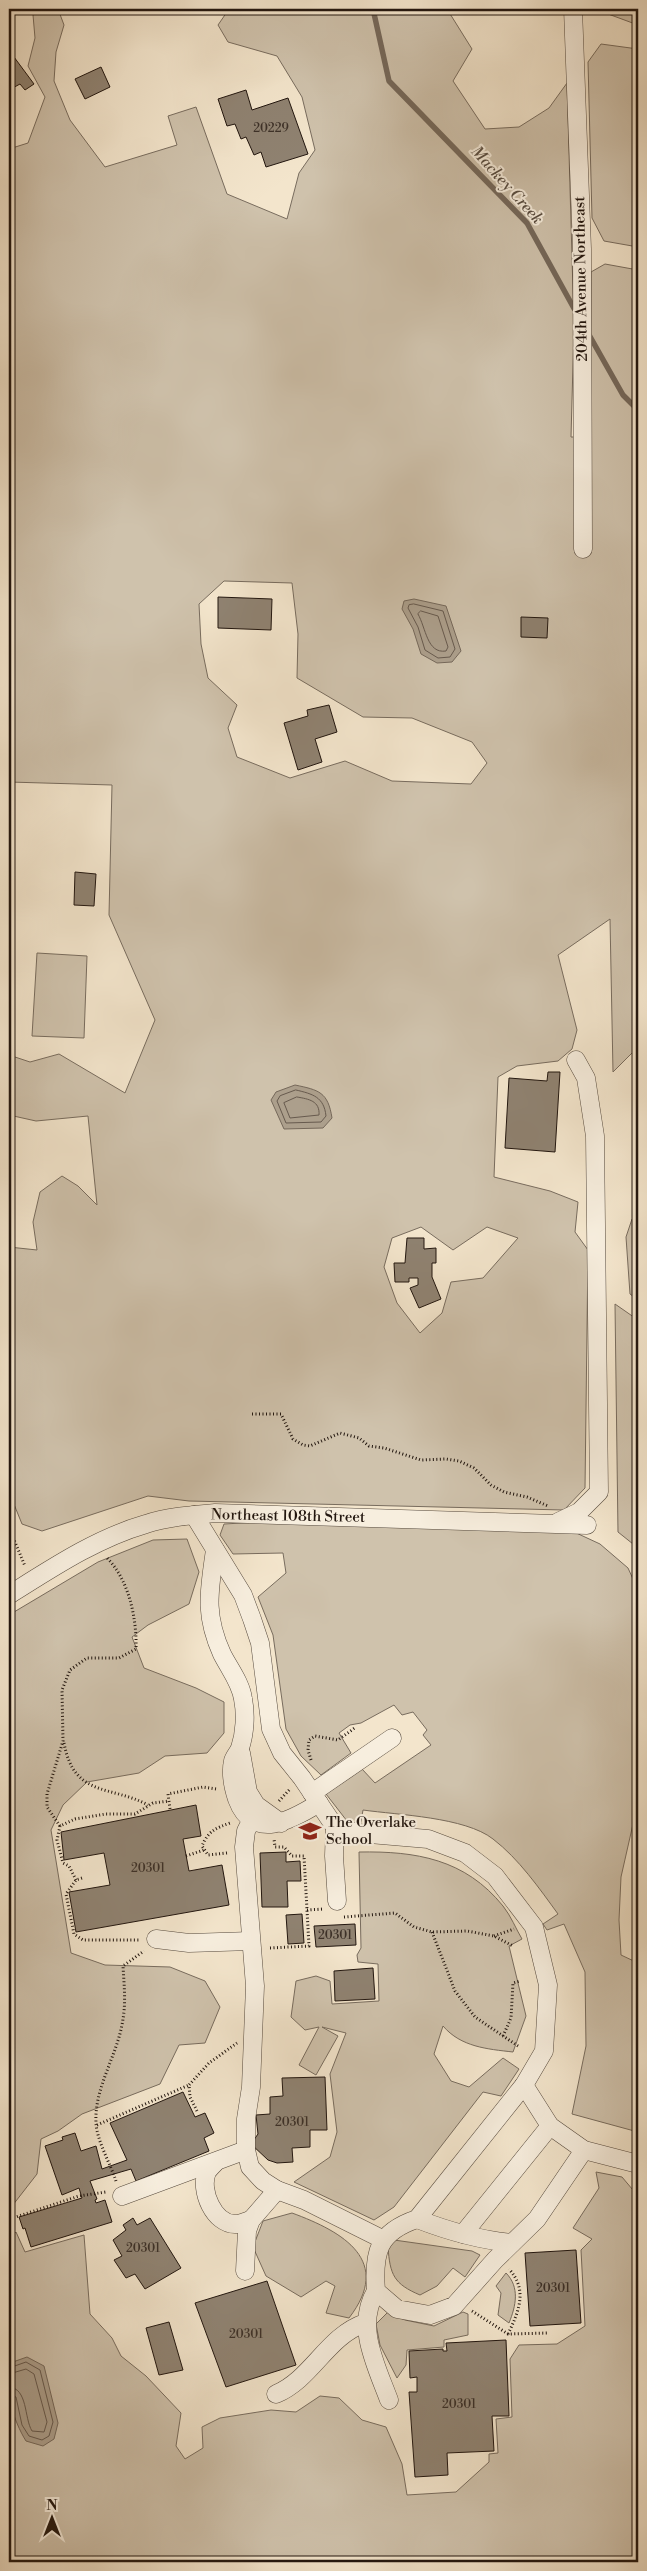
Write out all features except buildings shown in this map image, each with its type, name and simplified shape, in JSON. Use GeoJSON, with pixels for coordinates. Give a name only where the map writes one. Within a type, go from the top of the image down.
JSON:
{"type":"FeatureCollection","features":[{"type":"Feature","properties":{"kind":"street","name":"204th Avenue Northeast"},"geometry":{"type":"LineString","coordinates":[[574,9],[582,249],[583,548]]}},
{"type":"Feature","properties":{"kind":"street"},"geometry":{"type":"LineString","coordinates":[[559,1522],[579,1512],[599,1492],[595,1136],[586,1078],[576,1060]]}},
{"type":"Feature","properties":{"kind":"street","name":"Northeast 108th Street"},"geometry":{"type":"LineString","coordinates":[[9,1595],[83,1551],[125,1530],[148,1523],[194,1515],[214,1513],[559,1522],[586,1525]]}},
{"type":"Feature","properties":{"kind":"street"},"geometry":{"type":"LineString","coordinates":[[194,1515],[243,1595],[260,1643],[271,1729],[282,1754],[303,1776],[335,1827],[335,1909]]}},
{"type":"Feature","properties":{"kind":"street"},"geometry":{"type":"LineString","coordinates":[[215,1550],[208,1613],[213,1632],[243,1697],[245,1717],[240,1748],[233,1761],[232,1784],[239,1805],[250,1823],[244,1847],[254,1986],[252,2087],[246,2119],[246,2150],[250,2167],[263,2181],[277,2190],[304,2200],[382,2239]]}},
{"type":"Feature","properties":{"kind":"street"},"geometry":{"type":"LineString","coordinates":[[250,1823],[281,1823],[392,1738]]}},
{"type":"Feature","properties":{"kind":"street"},"geometry":{"type":"LineString","coordinates":[[240,1748],[248,1792],[256,1805],[281,1823]]}},
{"type":"Feature","properties":{"kind":"street"},"geometry":{"type":"LineString","coordinates":[[335,1827],[358,1833],[428,1840],[465,1853],[494,1876],[534,1927],[548,1985],[544,2051],[524,2085],[417,2219],[400,2225],[382,2239],[374,2265],[376,2291],[368,2303],[365,2322],[374,2359],[389,2400]]}},
{"type":"Feature","properties":{"kind":"street"},"geometry":{"type":"LineString","coordinates":[[156,1939],[189,1943],[251,1945]]}},
{"type":"Feature","properties":{"kind":"street"},"geometry":{"type":"LineString","coordinates":[[524,2085],[550,2126],[584,2150],[638,2164]]}},
{"type":"Feature","properties":{"kind":"street"},"geometry":{"type":"LineString","coordinates":[[463,2234],[550,2126]]}},
{"type":"Feature","properties":{"kind":"street"},"geometry":{"type":"LineString","coordinates":[[121,2193],[246,2150]]}},
{"type":"Feature","properties":{"kind":"street"},"geometry":{"type":"LineString","coordinates":[[376,2291],[397,2309],[430,2315],[454,2306],[512,2242],[537,2219],[584,2150]]}},
{"type":"Feature","properties":{"kind":"street"},"geometry":{"type":"LineString","coordinates":[[215,2162],[207,2172],[205,2188],[210,2205],[219,2219],[235,2224],[251,2220]]}},
{"type":"Feature","properties":{"kind":"street"},"geometry":{"type":"LineString","coordinates":[[245,2270],[247,2230],[251,2220],[277,2190]]}},
{"type":"Feature","properties":{"kind":"street"},"geometry":{"type":"LineString","coordinates":[[417,2219],[463,2234],[512,2242]]}},
{"type":"Feature","properties":{"kind":"street"},"geometry":{"type":"LineString","coordinates":[[276,2394],[290,2388],[325,2349],[350,2328],[365,2322]]}},
{"type":"Feature","properties":{"kind":"path"},"geometry":{"type":"LineString","coordinates":[[252,1414],[280,1414],[293,1440],[303,1446],[310,1446],[340,1433],[359,1438],[369,1446],[384,1448],[421,1460],[446,1459],[459,1461],[474,1468],[491,1485],[504,1492],[546,1504],[559,1522]]}},
{"type":"Feature","properties":{"kind":"path"},"geometry":{"type":"LineString","coordinates":[[9,1528],[24,1566],[32,1562]]}},
{"type":"Feature","properties":{"kind":"path"},"geometry":{"type":"LineString","coordinates":[[102,1553],[116,1566],[127,1592],[137,1629],[136,1649],[119,1658],[87,1658],[70,1670],[62,1690],[63,1740],[66,1755],[76,1774],[100,1790],[133,1797],[149,1805]]}},
{"type":"Feature","properties":{"kind":"path"},"geometry":{"type":"LineString","coordinates":[[277,1803],[303,1776],[309,1740],[315,1736],[338,1740],[356,1727]]}},
{"type":"Feature","properties":{"kind":"path"},"geometry":{"type":"LineString","coordinates":[[63,1740],[47,1794],[47,1807],[60,1826],[57,1840],[63,1863],[69,1866],[76,1880]]}},
{"type":"Feature","properties":{"kind":"path"},"geometry":{"type":"LineString","coordinates":[[170,1809],[168,1794],[203,1788],[219,1789]]}},
{"type":"Feature","properties":{"kind":"path"},"geometry":{"type":"LineString","coordinates":[[60,1826],[75,1819],[106,1814],[135,1814],[149,1805],[169,1801]]}},
{"type":"Feature","properties":{"kind":"path"},"geometry":{"type":"LineString","coordinates":[[244,1847],[221,1854],[208,1855],[202,1846],[206,1835],[216,1828],[240,1820],[250,1823],[262,1834],[273,1833],[275,1847],[284,1847],[292,1856],[304,1856],[309,1946],[251,1945]]}},
{"type":"Feature","properties":{"kind":"path"},"geometry":{"type":"LineString","coordinates":[[186,1856],[205,1850]]}},
{"type":"Feature","properties":{"kind":"path"},"geometry":{"type":"LineString","coordinates":[[82,1878],[76,1880],[66,1894],[74,1934],[83,1940],[156,1939]]}},
{"type":"Feature","properties":{"kind":"path"},"geometry":{"type":"LineString","coordinates":[[307,1910],[335,1909],[395,1913],[414,1927],[432,1932],[467,1931],[494,1936],[513,1946]]}},
{"type":"Feature","properties":{"kind":"path"},"geometry":{"type":"LineString","coordinates":[[432,1932],[455,1991],[476,2017],[518,2046]]}},
{"type":"Feature","properties":{"kind":"path"},"geometry":{"type":"LineString","coordinates":[[9,2227],[13,2218],[79,2196],[121,2193],[96,2126],[98,2097],[123,2020],[125,1992],[122,1966],[148,1949],[156,1939]]}},
{"type":"Feature","properties":{"kind":"path"},"geometry":{"type":"LineString","coordinates":[[504,2036],[511,2018],[513,1983],[520,1981]]}},
{"type":"Feature","properties":{"kind":"path"},"geometry":{"type":"LineString","coordinates":[[96,2126],[189,2085],[209,2063],[231,2047],[242,2040],[254,2040]]}},
{"type":"Feature","properties":{"kind":"path"},"geometry":{"type":"LineString","coordinates":[[189,2085],[190,2097],[197,2111]]}},
{"type":"Feature","properties":{"kind":"path"},"geometry":{"type":"LineString","coordinates":[[501,2274],[511,2263]]}},
{"type":"Feature","properties":{"kind":"path"},"geometry":{"type":"LineString","coordinates":[[507,2267],[518,2280],[520,2309],[508,2334]]}},
{"type":"Feature","properties":{"kind":"path"},"geometry":{"type":"LineString","coordinates":[[476,2302],[469,2309],[508,2334],[548,2333]]}},
{"type":"Feature","properties":{"kind":"shaded area"},"geometry":{"type":"Polygon","coordinates":[[[46,9],[58,9],[64,25],[56,52],[54,81],[70,120],[105,167],[177,145],[168,116],[196,107],[227,194],[287,219],[299,173],[315,150],[302,97],[277,56],[228,42],[218,25],[229,9],[447,9],[472,49],[453,81],[485,129],[519,127],[549,108],[567,83],[574,327],[571,437],[591,437],[591,272],[605,264],[638,270],[638,1047],[613,1072],[610,919],[558,955],[577,1030],[572,1049],[558,1061],[517,1066],[498,1077],[494,1177],[550,1191],[578,1202],[575,1232],[588,1250],[585,1488],[564,1510],[189,1501],[148,1496],[42,1531],[22,1524],[9,1492],[9,1247],[37,1250],[33,1222],[40,1192],[62,1176],[78,1186],[97,1205],[88,1116],[36,1121],[9,1115],[9,1055],[30,1062],[59,1054],[125,1093],[155,1020],[109,915],[112,785],[9,782],[9,149],[28,143],[45,97],[28,66],[35,38],[33,15],[46,9]],[[224,581],[199,604],[201,644],[208,678],[237,705],[228,728],[237,757],[290,778],[345,761],[392,781],[471,784],[487,763],[472,742],[412,718],[363,717],[297,678],[298,634],[292,583],[224,581]],[[421,1227],[392,1238],[384,1267],[397,1303],[420,1333],[442,1313],[451,1282],[483,1278],[518,1238],[487,1227],[453,1250],[421,1227]]]}},
{"type":"Feature","properties":{"kind":"shaded area"},"geometry":{"type":"Polygon","coordinates":[[[598,9],[638,9],[638,25],[600,11],[598,9]]]}},
{"type":"Feature","properties":{"kind":"shaded area"},"geometry":{"type":"Polygon","coordinates":[[[601,44],[638,49],[638,247],[604,241],[592,218],[588,62],[601,44]]]}},
{"type":"Feature","properties":{"kind":"shaded area"},"geometry":{"type":"Polygon","coordinates":[[[37,953],[87,956],[84,1038],[32,1036],[37,953]]]}},
{"type":"Feature","properties":{"kind":"shaded area"},"geometry":{"type":"Polygon","coordinates":[[[638,1215],[638,1300],[630,1294],[626,1237],[632,1219],[638,1215]]]}},
{"type":"Feature","properties":{"kind":"shaded area"},"geometry":{"type":"Polygon","coordinates":[[[615,1304],[638,1320],[638,1548],[618,1532],[615,1304]]]}},
{"type":"Feature","properties":{"kind":"shaded area"},"geometry":{"type":"Polygon","coordinates":[[[259,1522],[572,1531],[600,1544],[628,1568],[638,1590],[638,1789],[633,1824],[621,1877],[619,1920],[621,1955],[638,1963],[638,2132],[572,2114],[586,2046],[585,1972],[564,1924],[547,1930],[543,1924],[558,1914],[520,1865],[493,1839],[481,1832],[449,1821],[363,1810],[360,1827],[347,1821],[326,1794],[362,1769],[375,1783],[431,1745],[423,1735],[427,1730],[413,1712],[402,1715],[394,1705],[361,1723],[350,1725],[339,1733],[351,1753],[321,1775],[301,1756],[286,1729],[273,1635],[258,1597],[286,1573],[283,1553],[233,1554],[220,1535],[224,1524],[259,1522]]]}},
{"type":"Feature","properties":{"kind":"shaded area"},"geometry":{"type":"Polygon","coordinates":[[[187,1539],[199,1572],[189,1604],[148,1625],[132,1637],[144,1668],[196,1688],[224,1702],[224,1733],[207,1753],[165,1756],[139,1773],[87,1782],[63,1805],[51,1830],[71,1953],[105,1965],[170,1967],[205,1981],[220,2007],[205,2043],[179,2045],[160,2084],[82,2114],[58,2131],[41,2139],[37,2174],[9,2210],[9,1615],[98,1562],[153,1540],[187,1539]]]}},
{"type":"Feature","properties":{"kind":"shaded area"},"geometry":{"type":"Polygon","coordinates":[[[359,1852],[400,1853],[438,1861],[456,1868],[488,1890],[506,1910],[522,1939],[509,1946],[526,2016],[513,2052],[484,2048],[466,2043],[443,2026],[434,2054],[451,2081],[469,2087],[503,2058],[519,2069],[501,2096],[483,2092],[394,2207],[374,2220],[294,2182],[330,2157],[337,2132],[330,2074],[346,2033],[322,2027],[338,2036],[316,2075],[299,2065],[319,2027],[305,2030],[291,2017],[296,1981],[316,1976],[330,1981],[332,2004],[379,2001],[378,1964],[358,1962],[357,1955],[361,1948],[359,1852]]]}},
{"type":"Feature","properties":{"kind":"shaded area"},"geometry":{"type":"Polygon","coordinates":[[[596,2172],[622,2177],[638,2196],[638,2562],[9,2562],[9,2239],[16,2232],[25,2252],[84,2235],[90,2314],[112,2338],[121,2356],[146,2376],[181,2413],[176,2446],[185,2459],[203,2448],[202,2427],[220,2418],[271,2410],[296,2412],[320,2396],[339,2398],[362,2420],[386,2427],[402,2464],[407,2495],[456,2492],[489,2462],[489,2454],[498,2453],[496,2419],[512,2417],[510,2359],[519,2345],[557,2344],[585,2326],[581,2250],[592,2239],[573,2228],[599,2188],[596,2172]]]}},
{"type":"Feature","properties":{"kind":"shaded area"},"geometry":{"type":"Polygon","coordinates":[[[292,2213],[329,2229],[356,2251],[364,2265],[366,2280],[361,2298],[349,2318],[326,2313],[335,2286],[326,2281],[301,2297],[266,2276],[253,2247],[263,2221],[292,2213]]]}},
{"type":"Feature","properties":{"kind":"shaded area"},"geometry":{"type":"Polygon","coordinates":[[[394,2240],[472,2251],[480,2255],[465,2277],[453,2268],[437,2286],[420,2295],[404,2287],[392,2272],[388,2247],[394,2240]]]}},
{"type":"Feature","properties":{"kind":"shaded area"},"geometry":{"type":"Polygon","coordinates":[[[506,2273],[515,2290],[515,2303],[509,2323],[498,2315],[501,2293],[496,2286],[506,2273]]]}},
{"type":"Feature","properties":{"kind":"shaded area"},"geometry":{"type":"Polygon","coordinates":[[[388,2312],[405,2320],[434,2326],[463,2312],[468,2314],[468,2335],[444,2340],[444,2347],[407,2350],[406,2365],[397,2378],[380,2345],[376,2324],[388,2312]]]}},
{"type":"Feature","properties":{"kind":"water"},"geometry":{"type":"Polygon","coordinates":[[[414,599],[446,606],[461,651],[452,662],[437,663],[421,654],[413,629],[402,609],[404,601],[414,599]]]}},
{"type":"Feature","properties":{"kind":"water"},"geometry":{"type":"Polygon","coordinates":[[[295,1085],[316,1091],[325,1097],[332,1118],[323,1128],[284,1129],[271,1100],[276,1092],[295,1085]]]}},
{"type":"Feature","properties":{"kind":"water"},"geometry":{"type":"Polygon","coordinates":[[[27,2357],[44,2366],[58,2423],[54,2439],[43,2446],[26,2441],[17,2424],[8,2393],[7,2382],[10,2363],[27,2357]]]}},
{"type":"Feature","properties":{"kind":"waterway","name":"Mackey Creek"},"geometry":{"type":"LineString","coordinates":[[373,9],[389,81],[527,223],[576,312]]}},
{"type":"Feature","properties":{"kind":"waterway","name":"Mackey Creek"},"geometry":{"type":"LineString","coordinates":[[588,333],[623,395],[638,410]]}},
{"type":"Feature","properties":{"kind":"place","name":"The Overlake School"},"geometry":{"type":"Point","coordinates":[310,1831]}}]}
